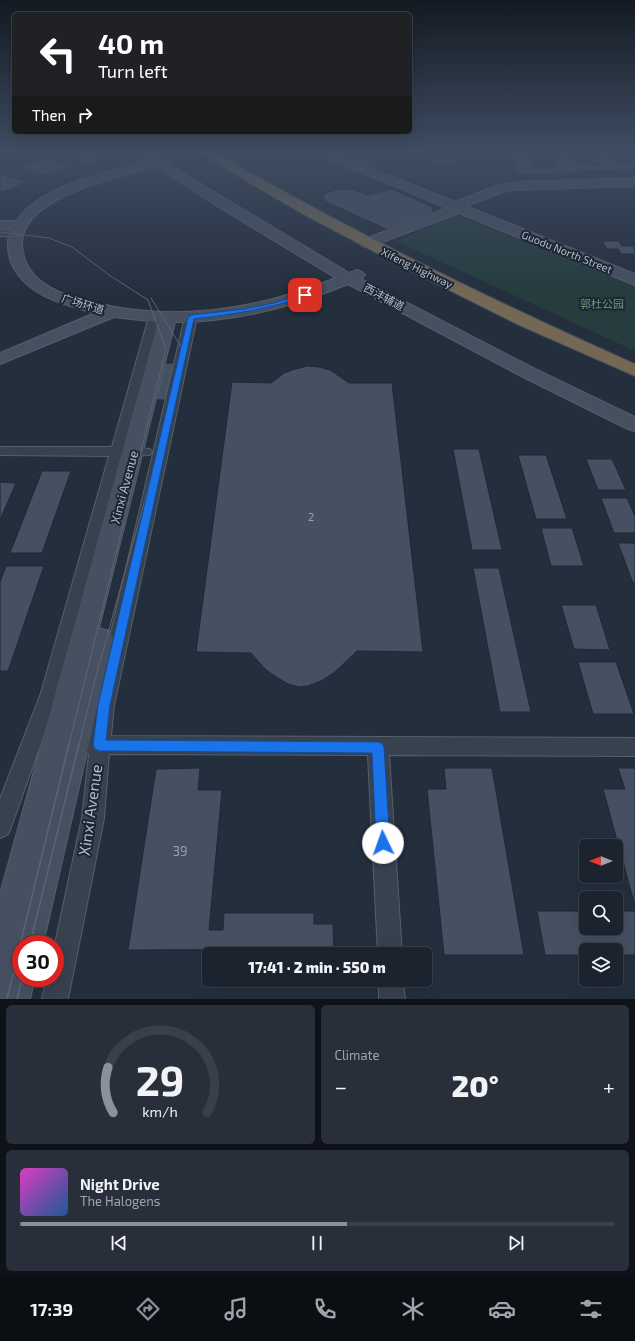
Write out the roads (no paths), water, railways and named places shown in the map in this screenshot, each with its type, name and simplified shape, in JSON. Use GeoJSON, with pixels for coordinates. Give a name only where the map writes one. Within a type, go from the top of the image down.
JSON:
{"type":"FeatureCollection","features":[{"type":"Feature","properties":{"kind":"highway","name":"Xifeng Highway"},"geometry":{"type":"LineString","coordinates":[[290,199],[519,318],[635,371]]}},
{"type":"Feature","properties":{"kind":"highway","name":"Xifeng Highway"},"geometry":{"type":"LineString","coordinates":[[299,199],[373,241],[635,360]]}},
{"type":"Feature","properties":{"kind":"street"},"geometry":{"type":"LineString","coordinates":[[0,233],[20,227],[45,202],[51,199]]}},
{"type":"Feature","properties":{"kind":"street","name":"西沣辅道"},"geometry":{"type":"LineString","coordinates":[[216,199],[353,277],[529,372],[635,425]]}},
{"type":"Feature","properties":{"kind":"street","name":"Guodu North Street"},"geometry":{"type":"LineString","coordinates":[[441,199],[635,275]]}},
{"type":"Feature","properties":{"kind":"street"},"geometry":{"type":"LineString","coordinates":[[373,241],[477,199]]}},
{"type":"Feature","properties":{"kind":"street","name":"Guodu North Street"},"geometry":{"type":"LineString","coordinates":[[459,206],[635,280]]}},
{"type":"Feature","properties":{"kind":"street"},"geometry":{"type":"LineString","coordinates":[[0,221],[20,227]]}},
{"type":"Feature","properties":{"kind":"street"},"geometry":{"type":"LineString","coordinates":[[0,225],[20,227]]}},
{"type":"Feature","properties":{"kind":"street"},"geometry":{"type":"LineString","coordinates":[[0,229],[20,227]]}},
{"type":"Feature","properties":{"kind":"street","name":"广场环道"},"geometry":{"type":"LineString","coordinates":[[20,227],[14,240],[11,260],[24,273],[40,287],[80,305],[111,312],[173,317],[230,313],[294,299],[353,277]]}},
{"type":"Feature","properties":{"kind":"street","name":"西沣辅道"},"geometry":{"type":"LineString","coordinates":[[353,277],[635,415]]}},
{"type":"Feature","properties":{"kind":"street"},"geometry":{"type":"LineString","coordinates":[[0,359],[111,312]]}},
{"type":"Feature","properties":{"kind":"street","name":"Xinxi Avenue"},"geometry":{"type":"LineString","coordinates":[[0,828],[50,693],[132,452],[173,317]]}},
{"type":"Feature","properties":{"kind":"street","name":"Xinxi Avenue"},"geometry":{"type":"LineString","coordinates":[[54,999],[93,818],[104,705],[173,317]]}},
{"type":"Feature","properties":{"kind":"street"},"geometry":{"type":"LineString","coordinates":[[0,451],[132,452]]}},
{"type":"Feature","properties":{"kind":"street","name":"Xinxi Avenue"},"geometry":{"type":"LineString","coordinates":[[28,935],[65,745],[132,452]]}},
{"type":"Feature","properties":{"kind":"street"},"geometry":{"type":"LineString","coordinates":[[65,745],[635,747]]}},
{"type":"Feature","properties":{"kind":"street","name":"Xinxi Avenue"},"geometry":{"type":"LineString","coordinates":[[0,958],[65,745]]}},
{"type":"Feature","properties":{"kind":"street"},"geometry":{"type":"LineString","coordinates":[[378,747],[390,947]]}},
{"type":"Feature","properties":{"kind":"street"},"geometry":{"type":"LineString","coordinates":[[12,999],[15,987]]}},
{"type":"Feature","properties":{"kind":"street"},"geometry":{"type":"LineString","coordinates":[[391,987],[392,999]]}},
{"type":"Feature","properties":{"kind":"tram line"},"geometry":{"type":"LineString","coordinates":[[0,232],[49,238],[72,247],[109,275],[148,300],[166,349],[69,745]]}},
{"type":"Feature","properties":{"kind":"tram line"},"geometry":{"type":"LineString","coordinates":[[79,745],[93,687],[159,449],[183,350],[151,298]]}},
{"type":"Feature","properties":{"kind":"tram line"},"geometry":{"type":"LineString","coordinates":[[7,999],[69,744]]}},
{"type":"Feature","properties":{"kind":"tram line"},"geometry":{"type":"LineString","coordinates":[[32,935],[79,744]]}},
{"type":"Feature","properties":{"kind":"tram line"},"geometry":{"type":"LineString","coordinates":[[17,999],[20,987]]}},
{"type":"Feature","properties":{"kind":"park label","name":"郭杜公园"},"geometry":{"type":"Point","coordinates":[602,304]}}]}
